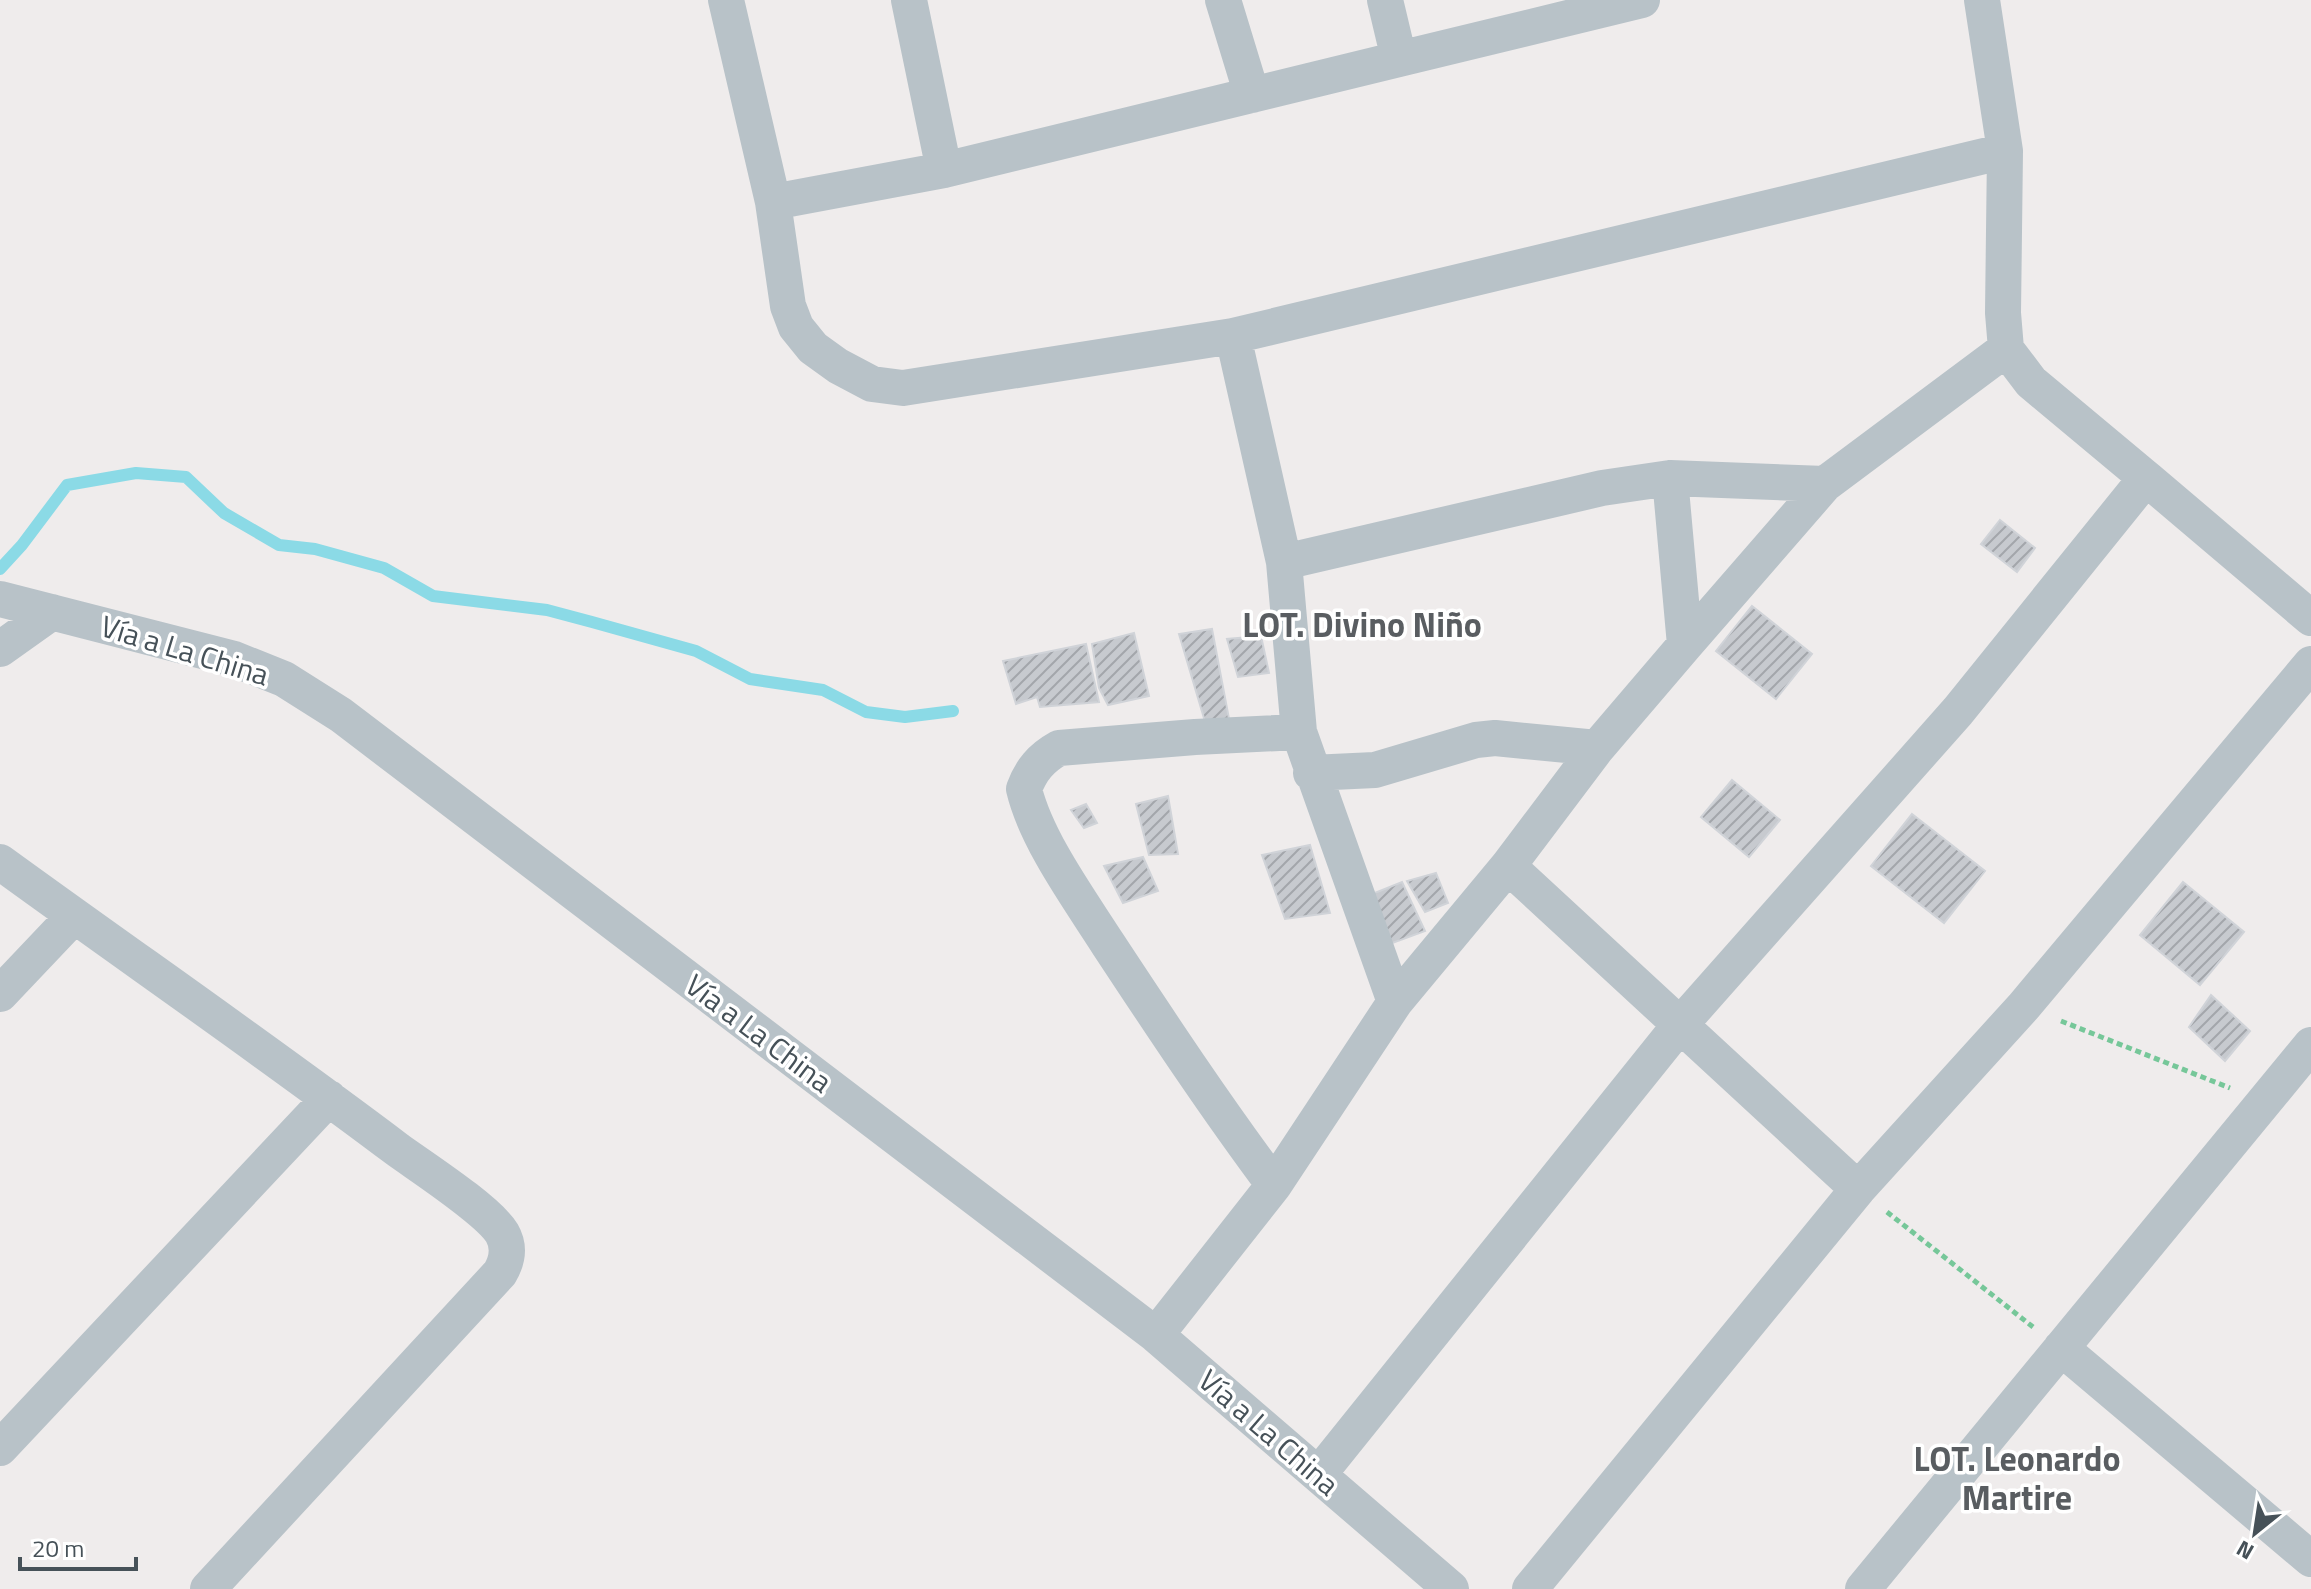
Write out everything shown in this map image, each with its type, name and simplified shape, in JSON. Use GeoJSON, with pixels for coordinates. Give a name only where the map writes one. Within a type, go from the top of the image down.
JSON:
{"type":"FeatureCollection","features":[{"type":"Feature","properties":{"kind":"street"},"geometry":{"type":"LineString","coordinates":[[726,0],[773,202],[788,306],[796,327],[813,348],[838,366],[872,384],[903,388],[1233,336],[2005,151]]}},
{"type":"Feature","properties":{"kind":"street"},"geometry":{"type":"LineString","coordinates":[[909,0],[944,170]]}},
{"type":"Feature","properties":{"kind":"street"},"geometry":{"type":"LineString","coordinates":[[1223,0],[1252,95]]}},
{"type":"Feature","properties":{"kind":"street"},"geometry":{"type":"LineString","coordinates":[[1385,0],[1399,59]]}},
{"type":"Feature","properties":{"kind":"street"},"geometry":{"type":"LineString","coordinates":[[773,202],[944,170],[1642,0]]}},
{"type":"Feature","properties":{"kind":"street"},"geometry":{"type":"LineString","coordinates":[[1982,0],[2005,151],[2003,313],[2006,349],[2031,382],[2311,618]]}},
{"type":"Feature","properties":{"kind":"street"},"geometry":{"type":"LineString","coordinates":[[1233,336],[1284,562],[1299,732],[1311,773],[1395,1002]]}},
{"type":"Feature","properties":{"kind":"street"},"geometry":{"type":"LineString","coordinates":[[1156,1335],[1274,1185],[1395,1002],[1508,866],[1597,748],[1685,645],[1825,484],[2006,349]]}},
{"type":"Feature","properties":{"kind":"street"},"geometry":{"type":"LineString","coordinates":[[1284,562],[1602,488],[1670,478],[1825,484]]}},
{"type":"Feature","properties":{"kind":"street"},"geometry":{"type":"LineString","coordinates":[[1670,478],[1685,645]]}},
{"type":"Feature","properties":{"kind":"street"},"geometry":{"type":"LineString","coordinates":[[1319,1474],[1679,1026],[1958,711],[2146,478]]}},
{"type":"Feature","properties":{"kind":"street","name":"Vía a La China"},"geometry":{"type":"LineString","coordinates":[[0,599],[234,659],[284,679],[341,715],[1156,1335],[1451,1589]]}},
{"type":"Feature","properties":{"kind":"street"},"geometry":{"type":"LineString","coordinates":[[0,649],[52,612]]}},
{"type":"Feature","properties":{"kind":"street"},"geometry":{"type":"LineString","coordinates":[[1530,1589],[1858,1189],[2024,1006],[2311,664]]}},
{"type":"Feature","properties":{"kind":"street"},"geometry":{"type":"LineString","coordinates":[[1274,1185],[1208,1096],[1072,888],[1029,810],[1024,789],[1038,764],[1059,748],[1299,732]]}},
{"type":"Feature","properties":{"kind":"street"},"geometry":{"type":"LineString","coordinates":[[1311,773],[1375,770],[1476,740],[1495,738],[1597,748]]}},
{"type":"Feature","properties":{"kind":"street"},"geometry":{"type":"LineString","coordinates":[[0,862],[329,1098],[492,1222],[503,1234],[507,1262],[500,1273],[208,1589]]}},
{"type":"Feature","properties":{"kind":"street"},"geometry":{"type":"LineString","coordinates":[[1508,866],[1858,1189]]}},
{"type":"Feature","properties":{"kind":"street"},"geometry":{"type":"LineString","coordinates":[[0,994],[74,916]]}},
{"type":"Feature","properties":{"kind":"street"},"geometry":{"type":"LineString","coordinates":[[1863,1589],[2311,1045]]}},
{"type":"Feature","properties":{"kind":"street"},"geometry":{"type":"LineString","coordinates":[[0,1448],[329,1098]]}},
{"type":"Feature","properties":{"kind":"street"},"geometry":{"type":"LineString","coordinates":[[2061,1348],[2311,1559]]}},
{"type":"Feature","properties":{"kind":"street"},"geometry":{"type":"LineString","coordinates":[[2300,1589],[2311,1576]]}},
{"type":"Feature","properties":{"kind":"path"},"geometry":{"type":"LineString","coordinates":[[2024,1006],[2198,1074],[2263,1104]]}},
{"type":"Feature","properties":{"kind":"path"},"geometry":{"type":"LineString","coordinates":[[1858,1189],[2061,1348]]}},
{"type":"Feature","properties":{"kind":"building"},"geometry":{"type":"Polygon","coordinates":[[[2000,520],[2035,548],[2017,572],[1981,544],[2000,520]]]}},
{"type":"Feature","properties":{"kind":"building"},"geometry":{"type":"Polygon","coordinates":[[[1752,606],[1812,654],[1776,699],[1716,651],[1752,606]]]}},
{"type":"Feature","properties":{"kind":"building"},"geometry":{"type":"Polygon","coordinates":[[[1212,629],[1230,724],[1206,725],[1179,634],[1212,629]]]}},
{"type":"Feature","properties":{"kind":"building"},"geometry":{"type":"Polygon","coordinates":[[[1134,633],[1149,696],[1108,705],[1099,688],[1092,644],[1134,633]]]}},
{"type":"Feature","properties":{"kind":"building"},"geometry":{"type":"Polygon","coordinates":[[[1261,636],[1269,673],[1238,677],[1227,639],[1261,636]]]}},
{"type":"Feature","properties":{"kind":"building"},"geometry":{"type":"Polygon","coordinates":[[[1086,644],[1099,702],[1040,707],[1037,697],[1016,704],[1003,661],[1086,644]]]}},
{"type":"Feature","properties":{"kind":"building"},"geometry":{"type":"Polygon","coordinates":[[[1732,780],[1780,820],[1749,857],[1701,817],[1732,780]]]}},
{"type":"Feature","properties":{"kind":"building"},"geometry":{"type":"Polygon","coordinates":[[[1168,796],[1178,854],[1149,855],[1136,804],[1168,796]]]}},
{"type":"Feature","properties":{"kind":"building"},"geometry":{"type":"Polygon","coordinates":[[[1086,804],[1097,823],[1084,828],[1071,810],[1086,804]]]}},
{"type":"Feature","properties":{"kind":"building"},"geometry":{"type":"Polygon","coordinates":[[[1912,814],[1985,871],[1944,923],[1871,866],[1912,814]]]}},
{"type":"Feature","properties":{"kind":"building"},"geometry":{"type":"Polygon","coordinates":[[[1310,845],[1330,913],[1285,919],[1262,855],[1310,845]]]}},
{"type":"Feature","properties":{"kind":"building"},"geometry":{"type":"Polygon","coordinates":[[[1143,857],[1158,891],[1123,903],[1104,866],[1143,857]]]}},
{"type":"Feature","properties":{"kind":"building"},"geometry":{"type":"Polygon","coordinates":[[[1436,873],[1448,903],[1425,912],[1407,881],[1436,873]]]}},
{"type":"Feature","properties":{"kind":"building"},"geometry":{"type":"Polygon","coordinates":[[[1402,882],[1425,931],[1387,945],[1372,894],[1402,882]]]}},
{"type":"Feature","properties":{"kind":"building"},"geometry":{"type":"Polygon","coordinates":[[[2183,882],[2244,932],[2200,985],[2140,935],[2183,882]]]}},
{"type":"Feature","properties":{"kind":"building"},"geometry":{"type":"Polygon","coordinates":[[[2211,995],[2250,1031],[2225,1061],[2189,1027],[2211,995]]]}},
{"type":"Feature","properties":{"kind":"waterway"},"geometry":{"type":"LineString","coordinates":[[0,569],[67,485],[136,473],[186,477],[224,513],[279,545],[315,549],[384,568],[433,596],[547,610],[592,622],[696,651],[750,679],[823,690],[866,712],[905,717],[953,711]]}},
{"type":"Feature","properties":{"kind":"district","name":"LOT. Divino Niño"},"geometry":{"type":"Point","coordinates":[1362,624]}},
{"type":"Feature","properties":{"kind":"district","name":"LOT. Leonardo Martire"},"geometry":{"type":"Point","coordinates":[2017,1478]}}]}
